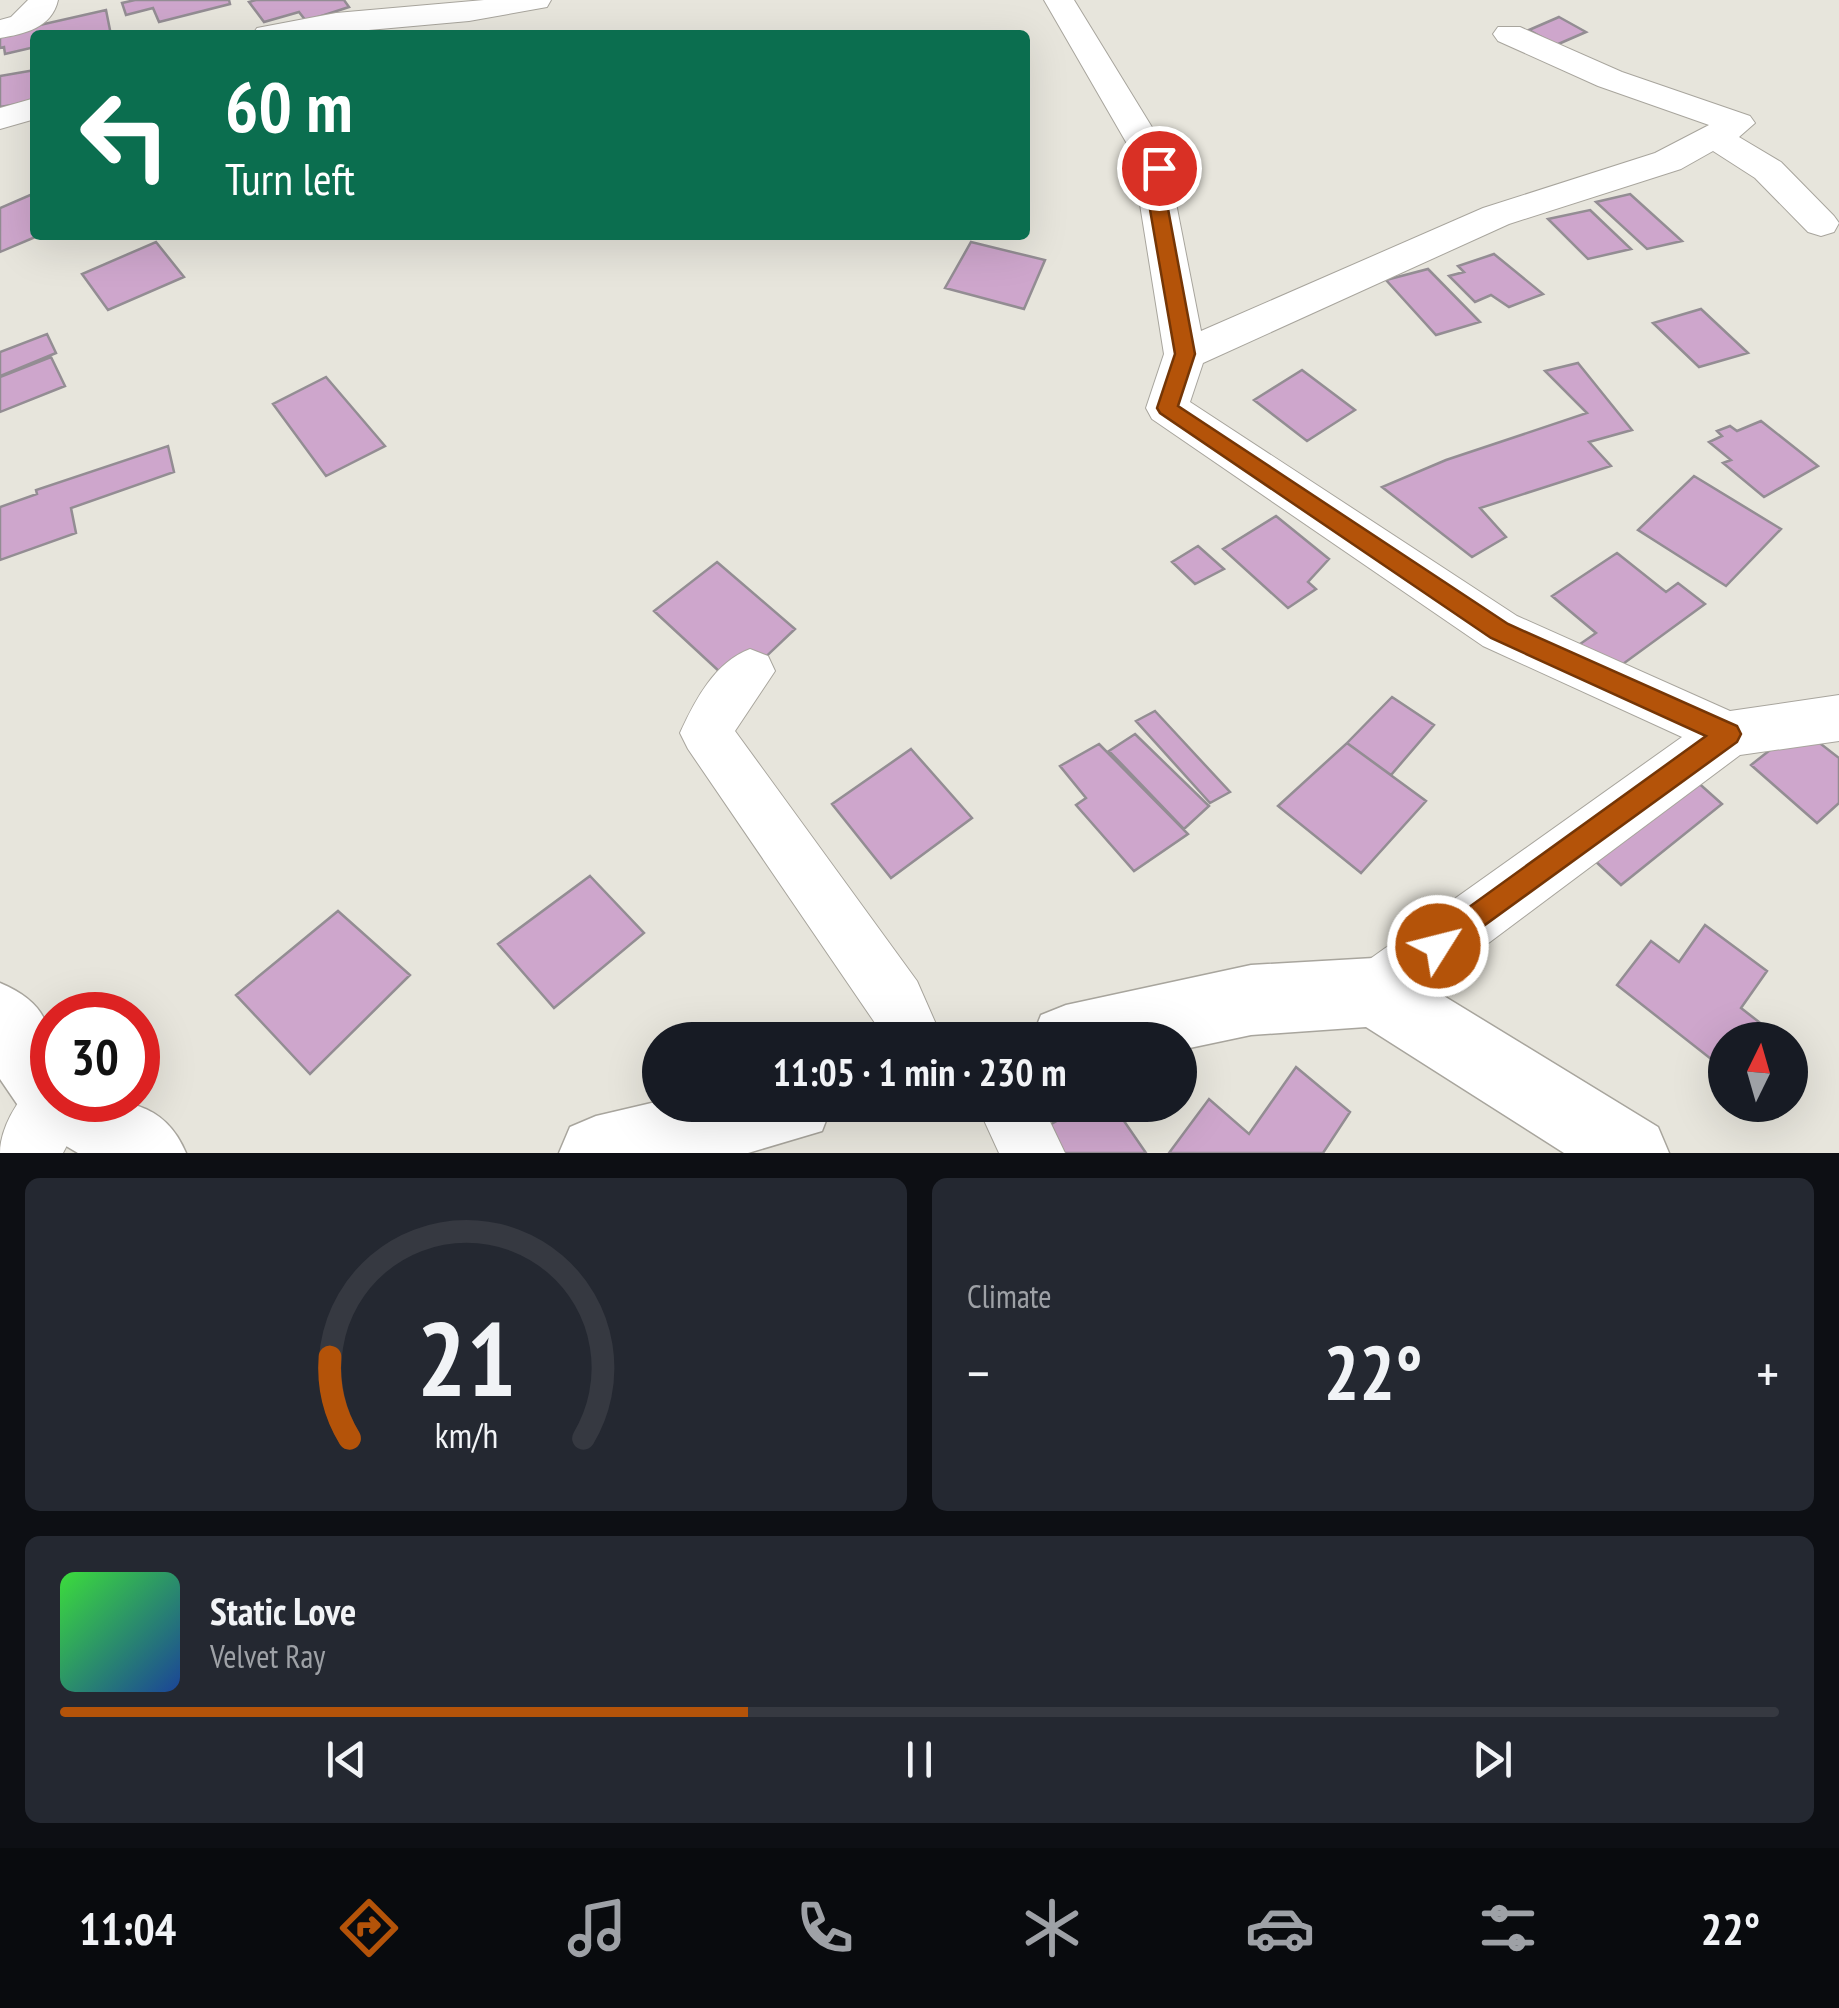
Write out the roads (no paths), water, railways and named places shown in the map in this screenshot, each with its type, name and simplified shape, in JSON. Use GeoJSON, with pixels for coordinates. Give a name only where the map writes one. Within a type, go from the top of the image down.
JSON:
{"type":"FeatureCollection","features":[{"type":"Feature","properties":{"kind":"street"},"geometry":{"type":"LineString","coordinates":[[0,29],[21,24],[42,8],[43,0]]}},
{"type":"Feature","properties":{"kind":"street"},"geometry":{"type":"LineString","coordinates":[[287,30],[317,22],[458,12],[536,0]]}},
{"type":"Feature","properties":{"kind":"street"},"geometry":{"type":"LineString","coordinates":[[1059,0],[1159,168],[1157,198],[1185,354],[1167,408],[1500,631],[1728,734]]}},
{"type":"Feature","properties":{"kind":"street"},"geometry":{"type":"LineString","coordinates":[[1185,354],[1496,216],[1668,161],[1717,138],[1738,123],[1610,79],[1509,34]]}},
{"type":"Feature","properties":{"kind":"street"},"geometry":{"type":"LineString","coordinates":[[0,120],[30,110]]}},
{"type":"Feature","properties":{"kind":"street"},"geometry":{"type":"LineString","coordinates":[[1717,138],[1768,170],[1821,224]]}},
{"type":"Feature","properties":{"kind":"street"},"geometry":{"type":"LineString","coordinates":[[750,671],[735,686],[706,734],[896,1002],[905,1022]]}},
{"type":"Feature","properties":{"kind":"street"},"geometry":{"type":"LineString","coordinates":[[1149,1022],[1251,1000],[1374,992],[1728,734],[1839,718]]}},
{"type":"Feature","properties":{"kind":"street"},"geometry":{"type":"LineString","coordinates":[[1374,992],[1632,1153]]}},
{"type":"Feature","properties":{"kind":"street"},"geometry":{"type":"LineString","coordinates":[[0,1018],[30,1061]]}},
{"type":"Feature","properties":{"kind":"street"},"geometry":{"type":"LineString","coordinates":[[26,1153],[45,1122]]}},
{"type":"Feature","properties":{"kind":"street"},"geometry":{"type":"LineString","coordinates":[[96,1122],[149,1153]]}},
{"type":"Feature","properties":{"kind":"street"},"geometry":{"type":"LineString","coordinates":[[596,1153],[725,1138],[759,1122]]}},
{"type":"Feature","properties":{"kind":"street"},"geometry":{"type":"LineString","coordinates":[[1017,1122],[1033,1153]]}}]}
